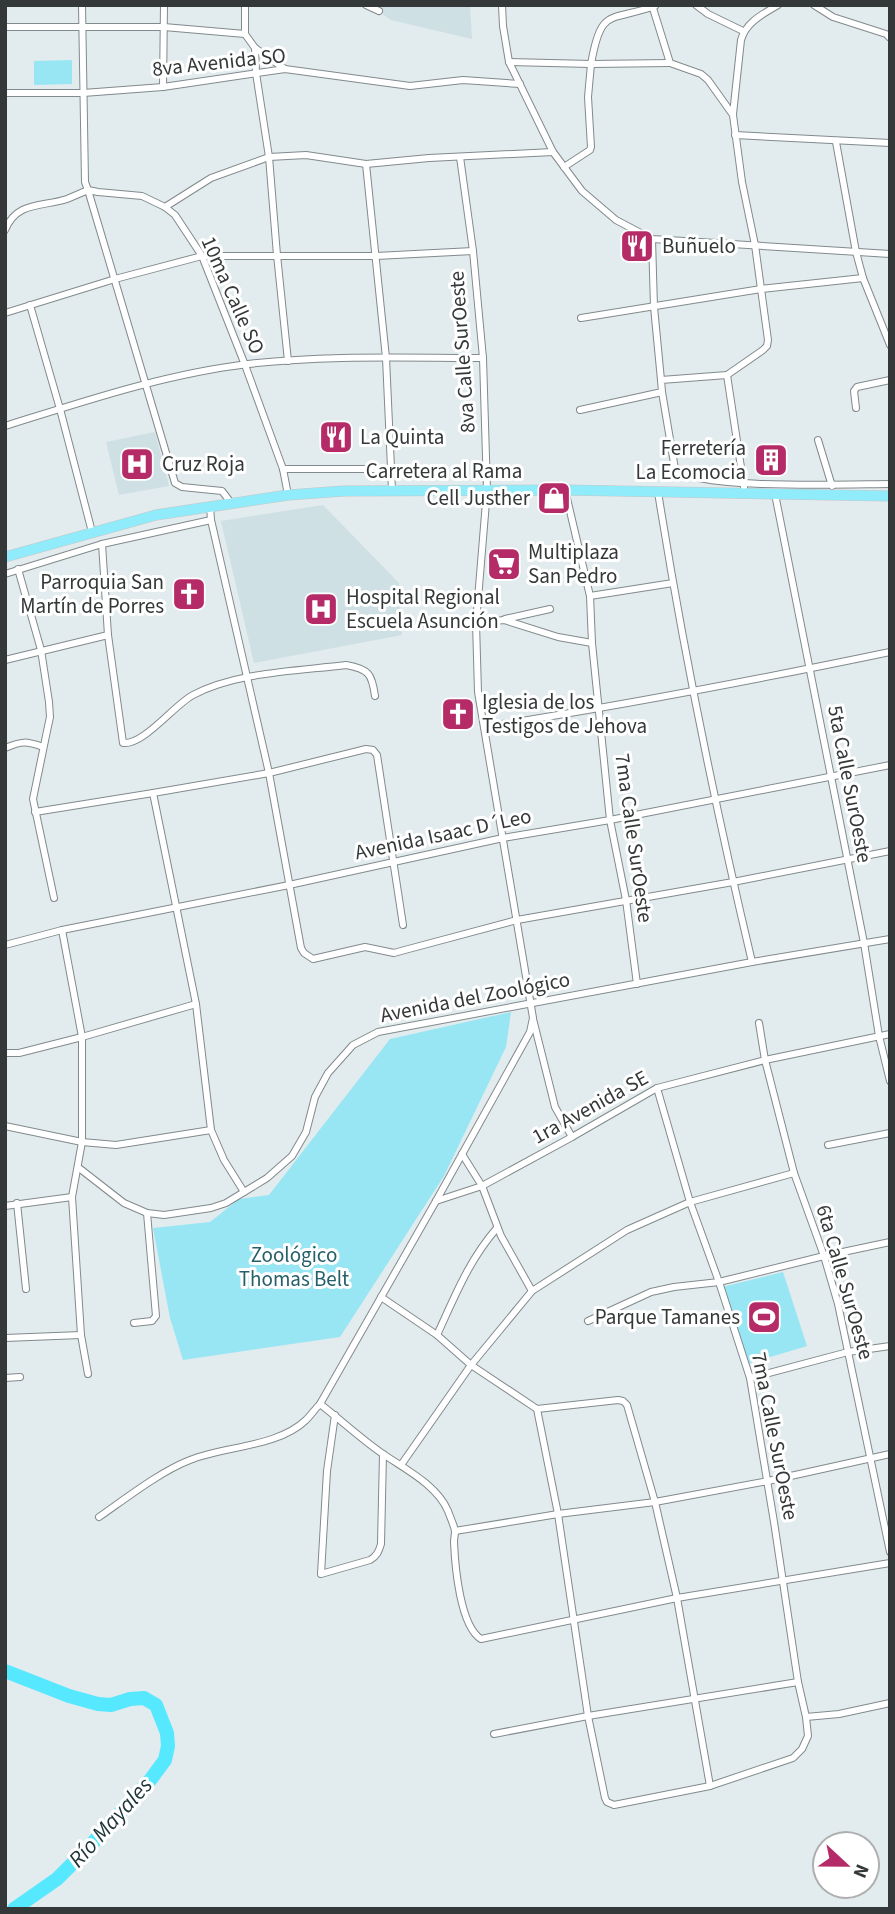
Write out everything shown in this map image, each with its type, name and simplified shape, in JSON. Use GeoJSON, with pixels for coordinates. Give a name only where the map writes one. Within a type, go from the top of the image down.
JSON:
{"type":"FeatureCollection","features":[{"type":"Feature","properties":{"kind":"highway","name":"Carretera al Rama"},"geometry":{"type":"LineString","coordinates":[[5,557],[156,515],[288,495],[344,491],[658,492],[744,488],[775,494],[890,496]]}},
{"type":"Feature","properties":{"kind":"street"},"geometry":{"type":"LineString","coordinates":[[82,5],[85,182],[145,384],[175,483],[182,487],[222,491],[232,504]]}},
{"type":"Feature","properties":{"kind":"street"},"geometry":{"type":"LineString","coordinates":[[163,87],[164,5]]}},
{"type":"Feature","properties":{"kind":"street"},"geometry":{"type":"LineString","coordinates":[[245,5],[245,34],[255,48],[285,69]]}},
{"type":"Feature","properties":{"kind":"street"},"geometry":{"type":"LineString","coordinates":[[366,5],[379,11]]}},
{"type":"Feature","properties":{"kind":"street"},"geometry":{"type":"LineString","coordinates":[[502,5],[509,62],[553,152],[582,191],[616,220],[652,239],[890,254]]}},
{"type":"Feature","properties":{"kind":"street"},"geometry":{"type":"LineString","coordinates":[[696,5],[743,31]]}},
{"type":"Feature","properties":{"kind":"street"},"geometry":{"type":"LineString","coordinates":[[661,380],[727,375],[766,346],[768,340],[733,115],[743,31],[778,5]]}},
{"type":"Feature","properties":{"kind":"street"},"geometry":{"type":"LineString","coordinates":[[814,5],[833,17],[886,34],[890,38]]}},
{"type":"Feature","properties":{"kind":"street"},"geometry":{"type":"LineString","coordinates":[[564,167],[592,146],[588,97],[591,64],[596,38],[604,22],[614,16],[654,6],[670,63]]}},
{"type":"Feature","properties":{"kind":"street"},"geometry":{"type":"LineString","coordinates":[[5,27],[164,27],[245,34]]}},
{"type":"Feature","properties":{"kind":"street"},"geometry":{"type":"LineString","coordinates":[[255,48],[256,73],[270,157],[276,256],[288,360]]}},
{"type":"Feature","properties":{"kind":"street"},"geometry":{"type":"LineString","coordinates":[[509,62],[670,63],[701,74],[733,115]]}},
{"type":"Feature","properties":{"kind":"street","name":"8va Avenida SO"},"geometry":{"type":"LineString","coordinates":[[5,93],[83,93],[163,87],[285,69],[410,86],[463,80],[520,84]]}},
{"type":"Feature","properties":{"kind":"street"},"geometry":{"type":"LineString","coordinates":[[735,135],[890,143]]}},
{"type":"Feature","properties":{"kind":"street"},"geometry":{"type":"LineString","coordinates":[[836,142],[856,253],[863,278],[890,345]]}},
{"type":"Feature","properties":{"kind":"street"},"geometry":{"type":"LineString","coordinates":[[164,207],[211,178],[270,157],[306,155],[366,164],[553,152]]}},
{"type":"Feature","properties":{"kind":"street","name":"8va Calle SurOeste"},"geometry":{"type":"LineString","coordinates":[[460,157],[473,251],[483,358],[487,490],[476,623],[478,691],[533,1018],[555,1107],[572,1137]]}},
{"type":"Feature","properties":{"kind":"street"},"geometry":{"type":"LineString","coordinates":[[366,164],[386,358],[392,490]]}},
{"type":"Feature","properties":{"kind":"street"},"geometry":{"type":"LineString","coordinates":[[5,230],[13,215],[26,207],[66,199],[88,190]]}},
{"type":"Feature","properties":{"kind":"street","name":"10ma Calle SO"},"geometry":{"type":"LineString","coordinates":[[88,190],[142,196],[164,207],[175,215],[202,256],[283,469],[288,495]]}},
{"type":"Feature","properties":{"kind":"street"},"geometry":{"type":"LineString","coordinates":[[652,239],[654,307],[662,392],[675,469],[686,476],[744,488],[890,484]]}},
{"type":"Feature","properties":{"kind":"street"},"geometry":{"type":"LineString","coordinates":[[5,313],[202,256],[376,256],[473,251]]}},
{"type":"Feature","properties":{"kind":"street"},"geometry":{"type":"LineString","coordinates":[[581,318],[761,289],[863,278]]}},
{"type":"Feature","properties":{"kind":"street"},"geometry":{"type":"LineString","coordinates":[[30,305],[92,532]]}},
{"type":"Feature","properties":{"kind":"street"},"geometry":{"type":"LineString","coordinates":[[5,426],[145,384],[245,365],[288,360],[483,358]]}},
{"type":"Feature","properties":{"kind":"street"},"geometry":{"type":"LineString","coordinates":[[727,375],[744,488]]}},
{"type":"Feature","properties":{"kind":"street"},"geometry":{"type":"LineString","coordinates":[[856,408],[855,389],[890,380]]}},
{"type":"Feature","properties":{"kind":"street"},"geometry":{"type":"LineString","coordinates":[[580,410],[662,392]]}},
{"type":"Feature","properties":{"kind":"street"},"geometry":{"type":"LineString","coordinates":[[818,440],[834,495]]}},
{"type":"Feature","properties":{"kind":"street"},"geometry":{"type":"LineString","coordinates":[[283,469],[391,469]]}},
{"type":"Feature","properties":{"kind":"street","name":"7ma Calle SurOeste"},"geometry":{"type":"LineString","coordinates":[[565,490],[590,596],[610,820],[626,900],[637,984]]}},
{"type":"Feature","properties":{"kind":"street"},"geometry":{"type":"LineString","coordinates":[[658,492],[715,799],[751,962]]}},
{"type":"Feature","properties":{"kind":"street","name":"5ta Calle SurOeste"},"geometry":{"type":"LineString","coordinates":[[775,494],[890,1082]]}},
{"type":"Feature","properties":{"kind":"street"},"geometry":{"type":"LineString","coordinates":[[210,506],[269,773],[301,948],[313,959],[365,947],[387,952],[401,951],[517,920],[890,851]]}},
{"type":"Feature","properties":{"kind":"street"},"geometry":{"type":"LineString","coordinates":[[5,574],[102,544],[211,520]]}},
{"type":"Feature","properties":{"kind":"street"},"geometry":{"type":"LineString","coordinates":[[102,544],[108,635],[122,741],[125,743],[130,743],[159,724],[177,706],[196,694],[247,677],[346,665],[359,667],[367,672],[373,679],[375,696]]}},
{"type":"Feature","properties":{"kind":"street"},"geometry":{"type":"LineString","coordinates":[[18,569],[41,650],[49,702],[50,717],[33,799],[54,898]]}},
{"type":"Feature","properties":{"kind":"street"},"geometry":{"type":"LineString","coordinates":[[590,596],[673,583]]}},
{"type":"Feature","properties":{"kind":"street"},"geometry":{"type":"LineString","coordinates":[[421,623],[476,623],[550,609]]}},
{"type":"Feature","properties":{"kind":"street"},"geometry":{"type":"LineString","coordinates":[[503,620],[558,637],[592,642]]}},
{"type":"Feature","properties":{"kind":"street"},"geometry":{"type":"LineString","coordinates":[[5,660],[108,635]]}},
{"type":"Feature","properties":{"kind":"street"},"geometry":{"type":"LineString","coordinates":[[484,727],[694,692],[890,652]]}},
{"type":"Feature","properties":{"kind":"street"},"geometry":{"type":"LineString","coordinates":[[5,748],[28,741],[43,747]]}},
{"type":"Feature","properties":{"kind":"street"},"geometry":{"type":"LineString","coordinates":[[35,812],[269,773],[366,749],[373,750],[377,755],[403,925]]}},
{"type":"Feature","properties":{"kind":"street","name":"Avenida Isaac D´Leo"},"geometry":{"type":"LineString","coordinates":[[5,945],[62,930],[289,885],[503,838],[610,820],[890,765]]}},
{"type":"Feature","properties":{"kind":"street"},"geometry":{"type":"LineString","coordinates":[[153,793],[196,1004],[211,1130],[224,1160],[244,1192]]}},
{"type":"Feature","properties":{"kind":"street"},"geometry":{"type":"LineString","coordinates":[[62,930],[82,1037],[82,1142],[72,1197],[81,1335],[88,1374]]}},
{"type":"Feature","properties":{"kind":"street","name":"Avenida del Zoológico"},"geometry":{"type":"LineString","coordinates":[[79,1168],[124,1203],[147,1213],[164,1215],[211,1208],[226,1203],[267,1178],[292,1156],[306,1132],[315,1097],[328,1073],[353,1045],[378,1032],[751,962],[890,939]]}},
{"type":"Feature","properties":{"kind":"street"},"geometry":{"type":"LineString","coordinates":[[5,1053],[82,1037],[196,1004]]}},
{"type":"Feature","properties":{"kind":"street"},"geometry":{"type":"LineString","coordinates":[[99,1517],[188,1460],[274,1438],[295,1429],[320,1404],[522,1047],[530,1032],[533,1018]]}},
{"type":"Feature","properties":{"kind":"street","name":"6ta Calle SurOeste"},"geometry":{"type":"LineString","coordinates":[[759,1023],[765,1060],[794,1173],[838,1304],[890,1552]]}},
{"type":"Feature","properties":{"kind":"street","name":"1ra Avenida SE"},"geometry":{"type":"LineString","coordinates":[[436,1201],[482,1185],[657,1088],[765,1060],[890,1034]]}},
{"type":"Feature","properties":{"kind":"street","name":"7ma Calle SurOeste"},"geometry":{"type":"LineString","coordinates":[[588,1716],[605,1798],[614,1805],[710,1786],[793,1758],[802,1749],[808,1736],[750,1378],[691,1202],[657,1088]]}},
{"type":"Feature","properties":{"kind":"street"},"geometry":{"type":"LineString","coordinates":[[5,1126],[82,1142],[116,1145],[211,1130]]}},
{"type":"Feature","properties":{"kind":"street"},"geometry":{"type":"LineString","coordinates":[[828,1145],[890,1133]]}},
{"type":"Feature","properties":{"kind":"street"},"geometry":{"type":"LineString","coordinates":[[462,1154],[482,1185],[497,1228],[532,1291]]}},
{"type":"Feature","properties":{"kind":"street"},"geometry":{"type":"LineString","coordinates":[[401,1465],[471,1365],[532,1291],[627,1230],[691,1202],[794,1173]]}},
{"type":"Feature","properties":{"kind":"street"},"geometry":{"type":"LineString","coordinates":[[5,1206],[72,1197]]}},
{"type":"Feature","properties":{"kind":"street"},"geometry":{"type":"LineString","coordinates":[[17,1203],[26,1289]]}},
{"type":"Feature","properties":{"kind":"street"},"geometry":{"type":"LineString","coordinates":[[134,1323],[152,1321],[156,1316],[147,1213]]}},
{"type":"Feature","properties":{"kind":"street"},"geometry":{"type":"LineString","coordinates":[[437,1335],[468,1267],[497,1228]]}},
{"type":"Feature","properties":{"kind":"street"},"geometry":{"type":"LineString","coordinates":[[588,1321],[651,1292],[719,1282],[890,1242]]}},
{"type":"Feature","properties":{"kind":"street"},"geometry":{"type":"LineString","coordinates":[[381,1297],[437,1335],[471,1365],[537,1409],[618,1400],[627,1405],[655,1502],[677,1598],[710,1786]]}},
{"type":"Feature","properties":{"kind":"street"},"geometry":{"type":"LineString","coordinates":[[5,1338],[81,1335]]}},
{"type":"Feature","properties":{"kind":"street"},"geometry":{"type":"LineString","coordinates":[[750,1378],[848,1352],[890,1346]]}},
{"type":"Feature","properties":{"kind":"street"},"geometry":{"type":"LineString","coordinates":[[5,1378],[20,1377]]}},
{"type":"Feature","properties":{"kind":"street"},"geometry":{"type":"LineString","coordinates":[[320,1404],[401,1465],[442,1500],[455,1531],[459,1590],[472,1631],[481,1639],[677,1598],[890,1563]]}},
{"type":"Feature","properties":{"kind":"street"},"geometry":{"type":"LineString","coordinates":[[537,1409],[558,1514],[588,1716]]}},
{"type":"Feature","properties":{"kind":"street"},"geometry":{"type":"LineString","coordinates":[[335,1415],[327,1471],[321,1574],[370,1560],[379,1551],[383,1454]]}},
{"type":"Feature","properties":{"kind":"street"},"geometry":{"type":"LineString","coordinates":[[455,1531],[655,1502],[890,1454]]}},
{"type":"Feature","properties":{"kind":"street"},"geometry":{"type":"LineString","coordinates":[[494,1734],[798,1682]]}},
{"type":"Feature","properties":{"kind":"street"},"geometry":{"type":"LineString","coordinates":[[806,1717],[839,1714],[890,1703]]}},
{"type":"Feature","properties":{"kind":"shaded area"},"geometry":{"type":"Polygon","coordinates":[[[370,5],[470,5],[472,39],[391,20],[370,5]]]}},
{"type":"Feature","properties":{"kind":"shaded area","name":"Cruz Roja"},"geometry":{"type":"Polygon","coordinates":[[[155,432],[169,486],[119,495],[106,442],[155,432]]]}},
{"type":"Feature","properties":{"kind":"shaded area","name":"Hospital Regional Escuela Asunción"},"geometry":{"type":"Polygon","coordinates":[[[323,505],[399,583],[402,635],[254,663],[221,521],[323,505]]]}},
{"type":"Feature","properties":{"kind":"green space"},"geometry":{"type":"Polygon","coordinates":[[[72,60],[72,84],[34,85],[34,61],[72,60]]]}},
{"type":"Feature","properties":{"kind":"green space","name":"Zoológico Thomas Belt"},"geometry":{"type":"Polygon","coordinates":[[[511,1012],[506,1047],[444,1176],[340,1337],[183,1360],[170,1318],[153,1228],[210,1222],[239,1199],[269,1195],[390,1039],[511,1012]]]}},
{"type":"Feature","properties":{"kind":"green space","name":"Parque Tamanes"},"geometry":{"type":"Polygon","coordinates":[[[783,1272],[807,1346],[747,1364],[722,1287],[783,1272]]]}},
{"type":"Feature","properties":{"kind":"waterway","name":"Río Mayales"},"geometry":{"type":"LineString","coordinates":[[5,1671],[69,1696],[98,1704],[111,1705],[144,1698],[156,1705],[167,1733],[168,1746],[165,1760],[151,1779],[89,1847],[57,1879],[14,1909]]}},
{"type":"Feature","properties":{"kind":"place","name":"Buñuelo"},"geometry":{"type":"Point","coordinates":[637,246]}},
{"type":"Feature","properties":{"kind":"place","name":"La Quinta"},"geometry":{"type":"Point","coordinates":[336,437]}},
{"type":"Feature","properties":{"kind":"place","name":"Ferretería La Ecomocia"},"geometry":{"type":"Point","coordinates":[771,460]}},
{"type":"Feature","properties":{"kind":"place","name":"Cruz Roja"},"geometry":{"type":"Point","coordinates":[137,464]}},
{"type":"Feature","properties":{"kind":"place","name":"Cell Justher"},"geometry":{"type":"Point","coordinates":[554,498]}},
{"type":"Feature","properties":{"kind":"place","name":"Multiplaza San Pedro"},"geometry":{"type":"Point","coordinates":[504,564]}},
{"type":"Feature","properties":{"kind":"place","name":"Parroquia San Martín de Porres"},"geometry":{"type":"Point","coordinates":[189,594]}},
{"type":"Feature","properties":{"kind":"place","name":"Hospital Regional Escuela Asunción"},"geometry":{"type":"Point","coordinates":[321,609]}},
{"type":"Feature","properties":{"kind":"place","name":"Iglesia de los Testigos de Jehova"},"geometry":{"type":"Point","coordinates":[458,714]}},
{"type":"Feature","properties":{"kind":"place","name":"Parque Tamanes"},"geometry":{"type":"Point","coordinates":[764,1317]}}]}
